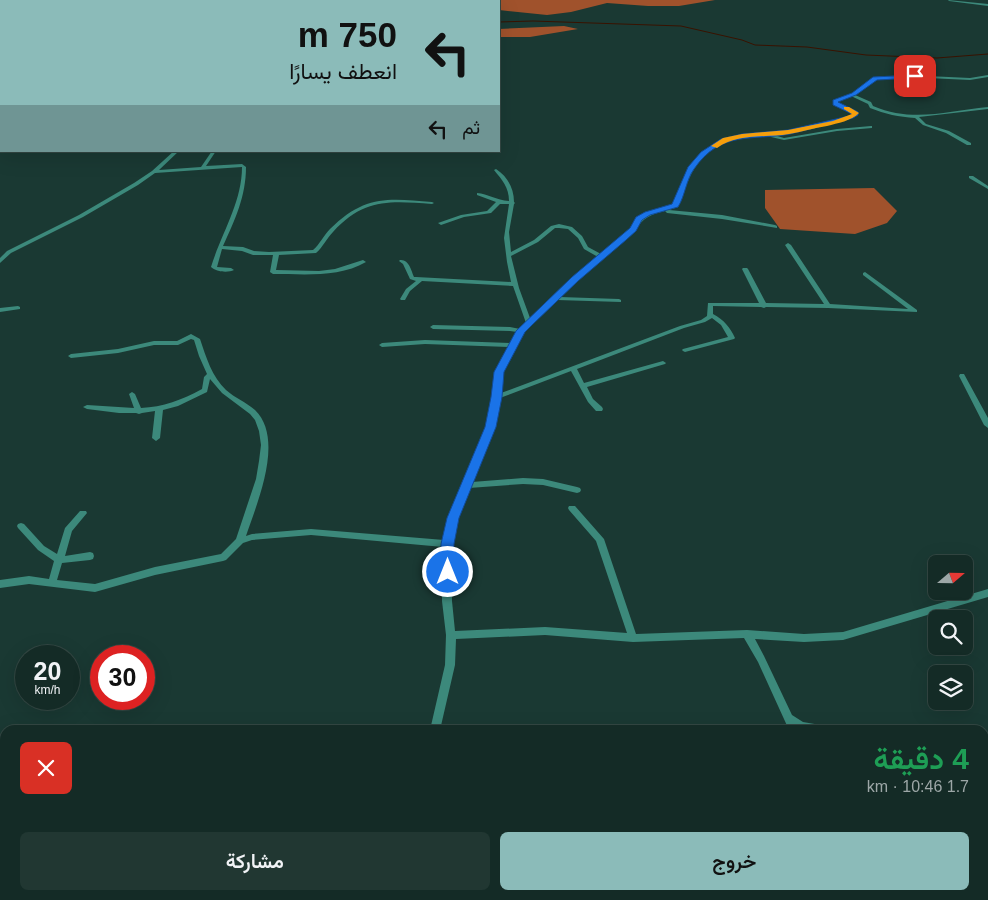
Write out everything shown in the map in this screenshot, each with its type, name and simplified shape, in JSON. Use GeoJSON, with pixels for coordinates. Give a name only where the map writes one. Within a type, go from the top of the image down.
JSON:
{"type":"FeatureCollection","features":[{"type":"Feature","properties":{"kind":"street"},"geometry":{"type":"LineString","coordinates":[[949,0],[988,4]]}},
{"type":"Feature","properties":{"kind":"street"},"geometry":{"type":"LineString","coordinates":[[436,725],[450,665],[451,635],[447,601],[447,544],[453,518],[490,427],[497,397],[499,372],[521,331],[554,298],[633,229],[638,219],[676,206],[690,169],[704,154],[723,140],[742,136],[788,132],[851,117],[856,113],[835,104],[835,102],[851,95],[875,78],[906,76],[970,78],[988,76]]}},
{"type":"Feature","properties":{"kind":"street"},"geometry":{"type":"LineString","coordinates":[[851,95],[865,100],[870,103],[871,107],[884,114],[916,116],[988,108]]}},
{"type":"Feature","properties":{"kind":"street"},"geometry":{"type":"LineString","coordinates":[[916,116],[918,121],[930,128],[944,131],[969,144]]}},
{"type":"Feature","properties":{"kind":"street"},"geometry":{"type":"LineString","coordinates":[[769,134],[784,139],[837,130],[871,127]]}},
{"type":"Feature","properties":{"kind":"street"},"geometry":{"type":"LineString","coordinates":[[0,261],[9,252],[81,216],[154,172],[176,152]]}},
{"type":"Feature","properties":{"kind":"street"},"geometry":{"type":"LineString","coordinates":[[203,168],[213,152]]}},
{"type":"Feature","properties":{"kind":"street"},"geometry":{"type":"LineString","coordinates":[[154,172],[236,165],[244,167],[244,180],[237,210],[220,247],[214,267],[216,269],[231,270]]}},
{"type":"Feature","properties":{"kind":"street"},"geometry":{"type":"LineString","coordinates":[[496,170],[506,180],[513,203],[507,230],[509,255],[519,299],[529,323]]}},
{"type":"Feature","properties":{"kind":"street"},"geometry":{"type":"LineString","coordinates":[[971,177],[988,188]]}},
{"type":"Feature","properties":{"kind":"street"},"geometry":{"type":"LineString","coordinates":[[479,194],[499,202],[513,203]]}},
{"type":"Feature","properties":{"kind":"street"},"geometry":{"type":"LineString","coordinates":[[220,247],[243,249],[253,253],[314,252],[322,246],[333,229],[370,203],[390,199],[432,203]]}},
{"type":"Feature","properties":{"kind":"street"},"geometry":{"type":"LineString","coordinates":[[441,223],[463,216],[489,212],[499,202]]}},
{"type":"Feature","properties":{"kind":"street"},"geometry":{"type":"LineString","coordinates":[[665,210],[775,226]]}},
{"type":"Feature","properties":{"kind":"street"},"geometry":{"type":"LineString","coordinates":[[509,255],[536,241],[553,227],[559,226],[570,228],[576,232],[586,248],[602,257]]}},
{"type":"Feature","properties":{"kind":"street"},"geometry":{"type":"LineString","coordinates":[[788,245],[828,306]]}},
{"type":"Feature","properties":{"kind":"street"},"geometry":{"type":"LineString","coordinates":[[276,254],[273,272],[280,273],[329,272],[363,262]]}},
{"type":"Feature","properties":{"kind":"street"},"geometry":{"type":"LineString","coordinates":[[402,261],[405,263],[412,278],[516,284]]}},
{"type":"Feature","properties":{"kind":"street"},"geometry":{"type":"LineString","coordinates":[[745,269],[764,306]]}},
{"type":"Feature","properties":{"kind":"street"},"geometry":{"type":"LineString","coordinates":[[497,397],[682,327],[703,321],[710,317],[710,304],[828,306],[915,311],[865,274]]}},
{"type":"Feature","properties":{"kind":"street"},"geometry":{"type":"LineString","coordinates":[[403,299],[408,290],[422,279]]}},
{"type":"Feature","properties":{"kind":"street"},"geometry":{"type":"LineString","coordinates":[[554,298],[619,301]]}},
{"type":"Feature","properties":{"kind":"street"},"geometry":{"type":"LineString","coordinates":[[0,310],[18,308]]}},
{"type":"Feature","properties":{"kind":"street"},"geometry":{"type":"LineString","coordinates":[[685,350],[732,338],[727,327],[720,319],[710,315]]}},
{"type":"Feature","properties":{"kind":"street"},"geometry":{"type":"LineString","coordinates":[[433,327],[521,331]]}},
{"type":"Feature","properties":{"kind":"street"},"geometry":{"type":"LineString","coordinates":[[71,356],[118,351],[154,343],[178,343],[191,336],[197,339],[202,361],[210,375],[229,396],[248,408],[259,419],[264,434],[263,460],[240,541]]}},
{"type":"Feature","properties":{"kind":"street"},"geometry":{"type":"LineString","coordinates":[[382,345],[425,342],[513,345]]}},
{"type":"Feature","properties":{"kind":"street"},"geometry":{"type":"LineString","coordinates":[[582,386],[663,363]]}},
{"type":"Feature","properties":{"kind":"street"},"geometry":{"type":"LineString","coordinates":[[573,368],[593,405],[599,409]]}},
{"type":"Feature","properties":{"kind":"street"},"geometry":{"type":"LineString","coordinates":[[87,407],[139,412],[158,410],[206,390],[206,380],[210,375]]}},
{"type":"Feature","properties":{"kind":"street"},"geometry":{"type":"LineString","coordinates":[[962,376],[988,425]]}},
{"type":"Feature","properties":{"kind":"street"},"geometry":{"type":"LineString","coordinates":[[132,394],[139,412]]}},
{"type":"Feature","properties":{"kind":"street"},"geometry":{"type":"LineString","coordinates":[[156,438],[158,410]]}},
{"type":"Feature","properties":{"kind":"street"},"geometry":{"type":"LineString","coordinates":[[467,485],[523,481],[543,482],[577,490]]}},
{"type":"Feature","properties":{"kind":"street"},"geometry":{"type":"LineString","coordinates":[[572,508],[600,539],[633,638]]}},
{"type":"Feature","properties":{"kind":"street"},"geometry":{"type":"LineString","coordinates":[[52,583],[68,530],[83,513]]}},
{"type":"Feature","properties":{"kind":"street"},"geometry":{"type":"LineString","coordinates":[[21,526],[41,548],[59,560],[90,556]]}},
{"type":"Feature","properties":{"kind":"street"},"geometry":{"type":"LineString","coordinates":[[0,584],[29,580],[95,588],[155,571],[223,557],[240,541],[252,537],[311,532],[447,544]]}},
{"type":"Feature","properties":{"kind":"street"},"geometry":{"type":"LineString","coordinates":[[451,635],[546,631],[633,638],[747,634],[804,638],[843,636],[988,594]]}},
{"type":"Feature","properties":{"kind":"street"},"geometry":{"type":"LineString","coordinates":[[747,634],[792,725]]}},
{"type":"Feature","properties":{"kind":"street"},"geometry":{"type":"LineString","coordinates":[[789,718],[798,725]]}},
{"type":"Feature","properties":{"kind":"shaded area"},"geometry":{"type":"Polygon","coordinates":[[[500,0],[715,0],[679,6],[607,3],[571,12],[547,15],[500,10],[500,0]]]}},
{"type":"Feature","properties":{"kind":"shaded area"},"geometry":{"type":"Polygon","coordinates":[[[564,26],[578,29],[530,37],[500,37],[500,29],[564,26]]]}},
{"type":"Feature","properties":{"kind":"shaded area"},"geometry":{"type":"Polygon","coordinates":[[[874,188],[897,211],[887,223],[855,234],[780,229],[765,208],[765,190],[874,188]]]}},
{"type":"Feature","properties":{"kind":"waterway"},"geometry":{"type":"LineString","coordinates":[[500,22],[533,21],[681,26],[742,40],[755,45],[807,47],[866,55],[937,58],[988,54]]}},
{"type":"Feature","properties":{"kind":"slow traffic"},"geometry":{"type":"LineString","coordinates":[[714,146],[723,140],[742,136],[788,132],[834,122],[851,117],[856,113],[847,108]]}},
{"type":"Feature","properties":{"kind":"route"},"geometry":{"type":"LineString","coordinates":[[448,572],[447,544],[453,518],[490,427],[497,397],[499,372],[521,331],[575,279],[624,238],[633,229],[638,219],[676,206],[690,169],[704,154],[723,140],[742,136],[788,132],[851,117],[856,113],[835,104],[835,102],[854,94],[875,78],[915,76]]}}]}
